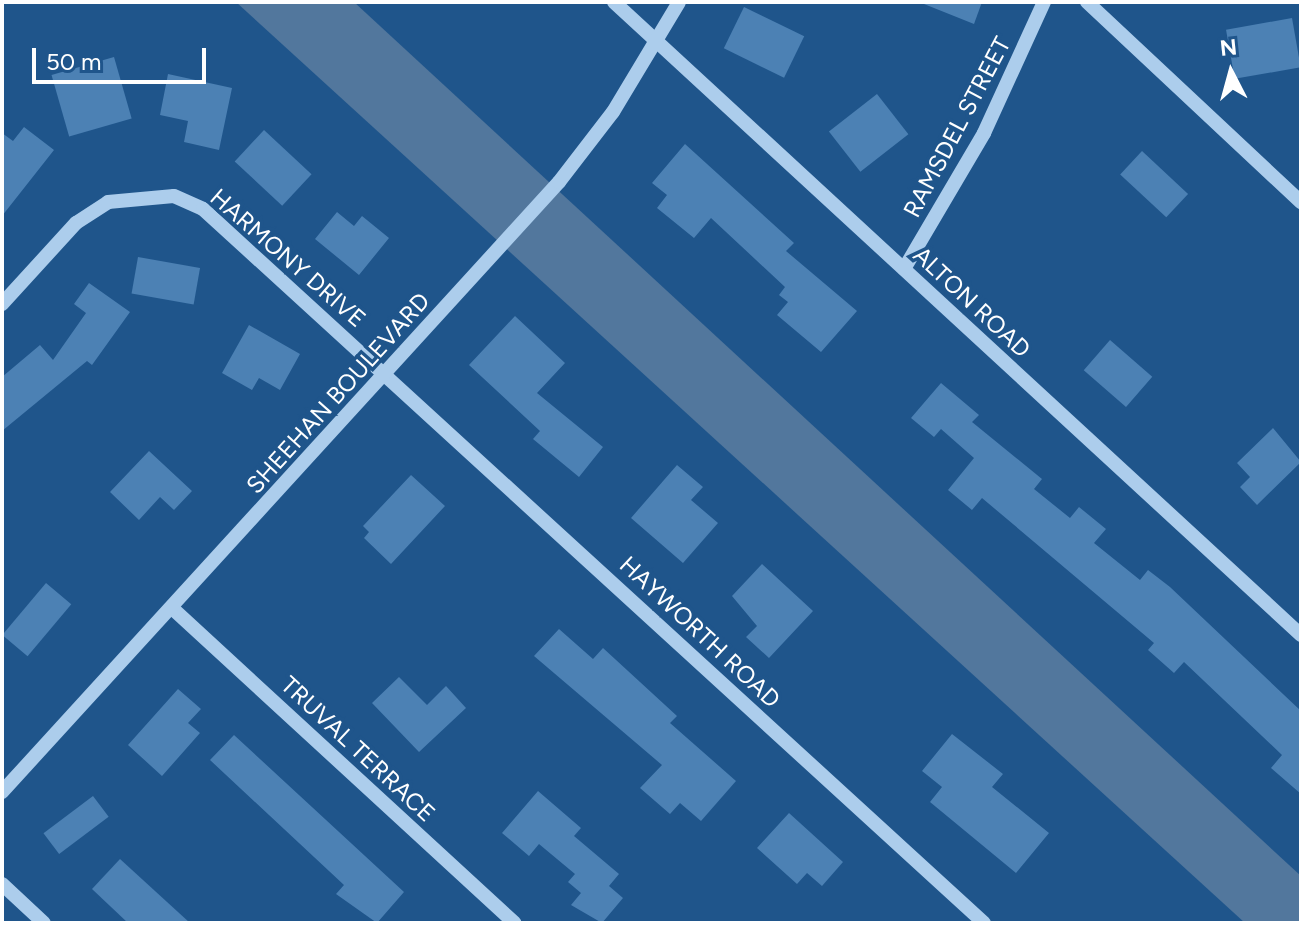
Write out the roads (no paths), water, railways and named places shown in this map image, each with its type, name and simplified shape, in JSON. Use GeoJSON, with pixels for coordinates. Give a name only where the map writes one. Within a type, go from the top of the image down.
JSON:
{"type":"FeatureCollection","features":[{"type":"Feature","properties":{"kind":"street","name":"ALTON ROAD"},"geometry":{"type":"LineString","coordinates":[[614,2],[1301,635]]}},
{"type":"Feature","properties":{"kind":"street","name":"SHEEHAN BOULEVARD"},"geometry":{"type":"LineString","coordinates":[[2,792],[387,374],[559,182],[658,42],[679,2]]}},
{"type":"Feature","properties":{"kind":"street","name":"RAMSDEL STREET"},"geometry":{"type":"LineString","coordinates":[[904,269],[984,133],[1044,2]]}},
{"type":"Feature","properties":{"kind":"street"},"geometry":{"type":"LineString","coordinates":[[1087,2],[1301,202]]}},
{"type":"Feature","properties":{"kind":"street","name":"HARMONY DRIVE"},"geometry":{"type":"LineString","coordinates":[[2,304],[76,223],[108,202],[174,196],[203,209],[387,374]]}},
{"type":"Feature","properties":{"kind":"street","name":"HAYWORTH ROAD"},"geometry":{"type":"LineString","coordinates":[[387,374],[984,923]]}},
{"type":"Feature","properties":{"kind":"street","name":"TRUVAL TERRACE"},"geometry":{"type":"LineString","coordinates":[[172,608],[514,923]]}},
{"type":"Feature","properties":{"kind":"street"},"geometry":{"type":"LineString","coordinates":[[2,884],[44,923]]}},
{"type":"Feature","properties":{"kind":"water"},"geometry":{"type":"Polygon","coordinates":[[[236,2],[354,2],[1301,876],[1301,923],[1245,923],[236,2]]]}}]}
